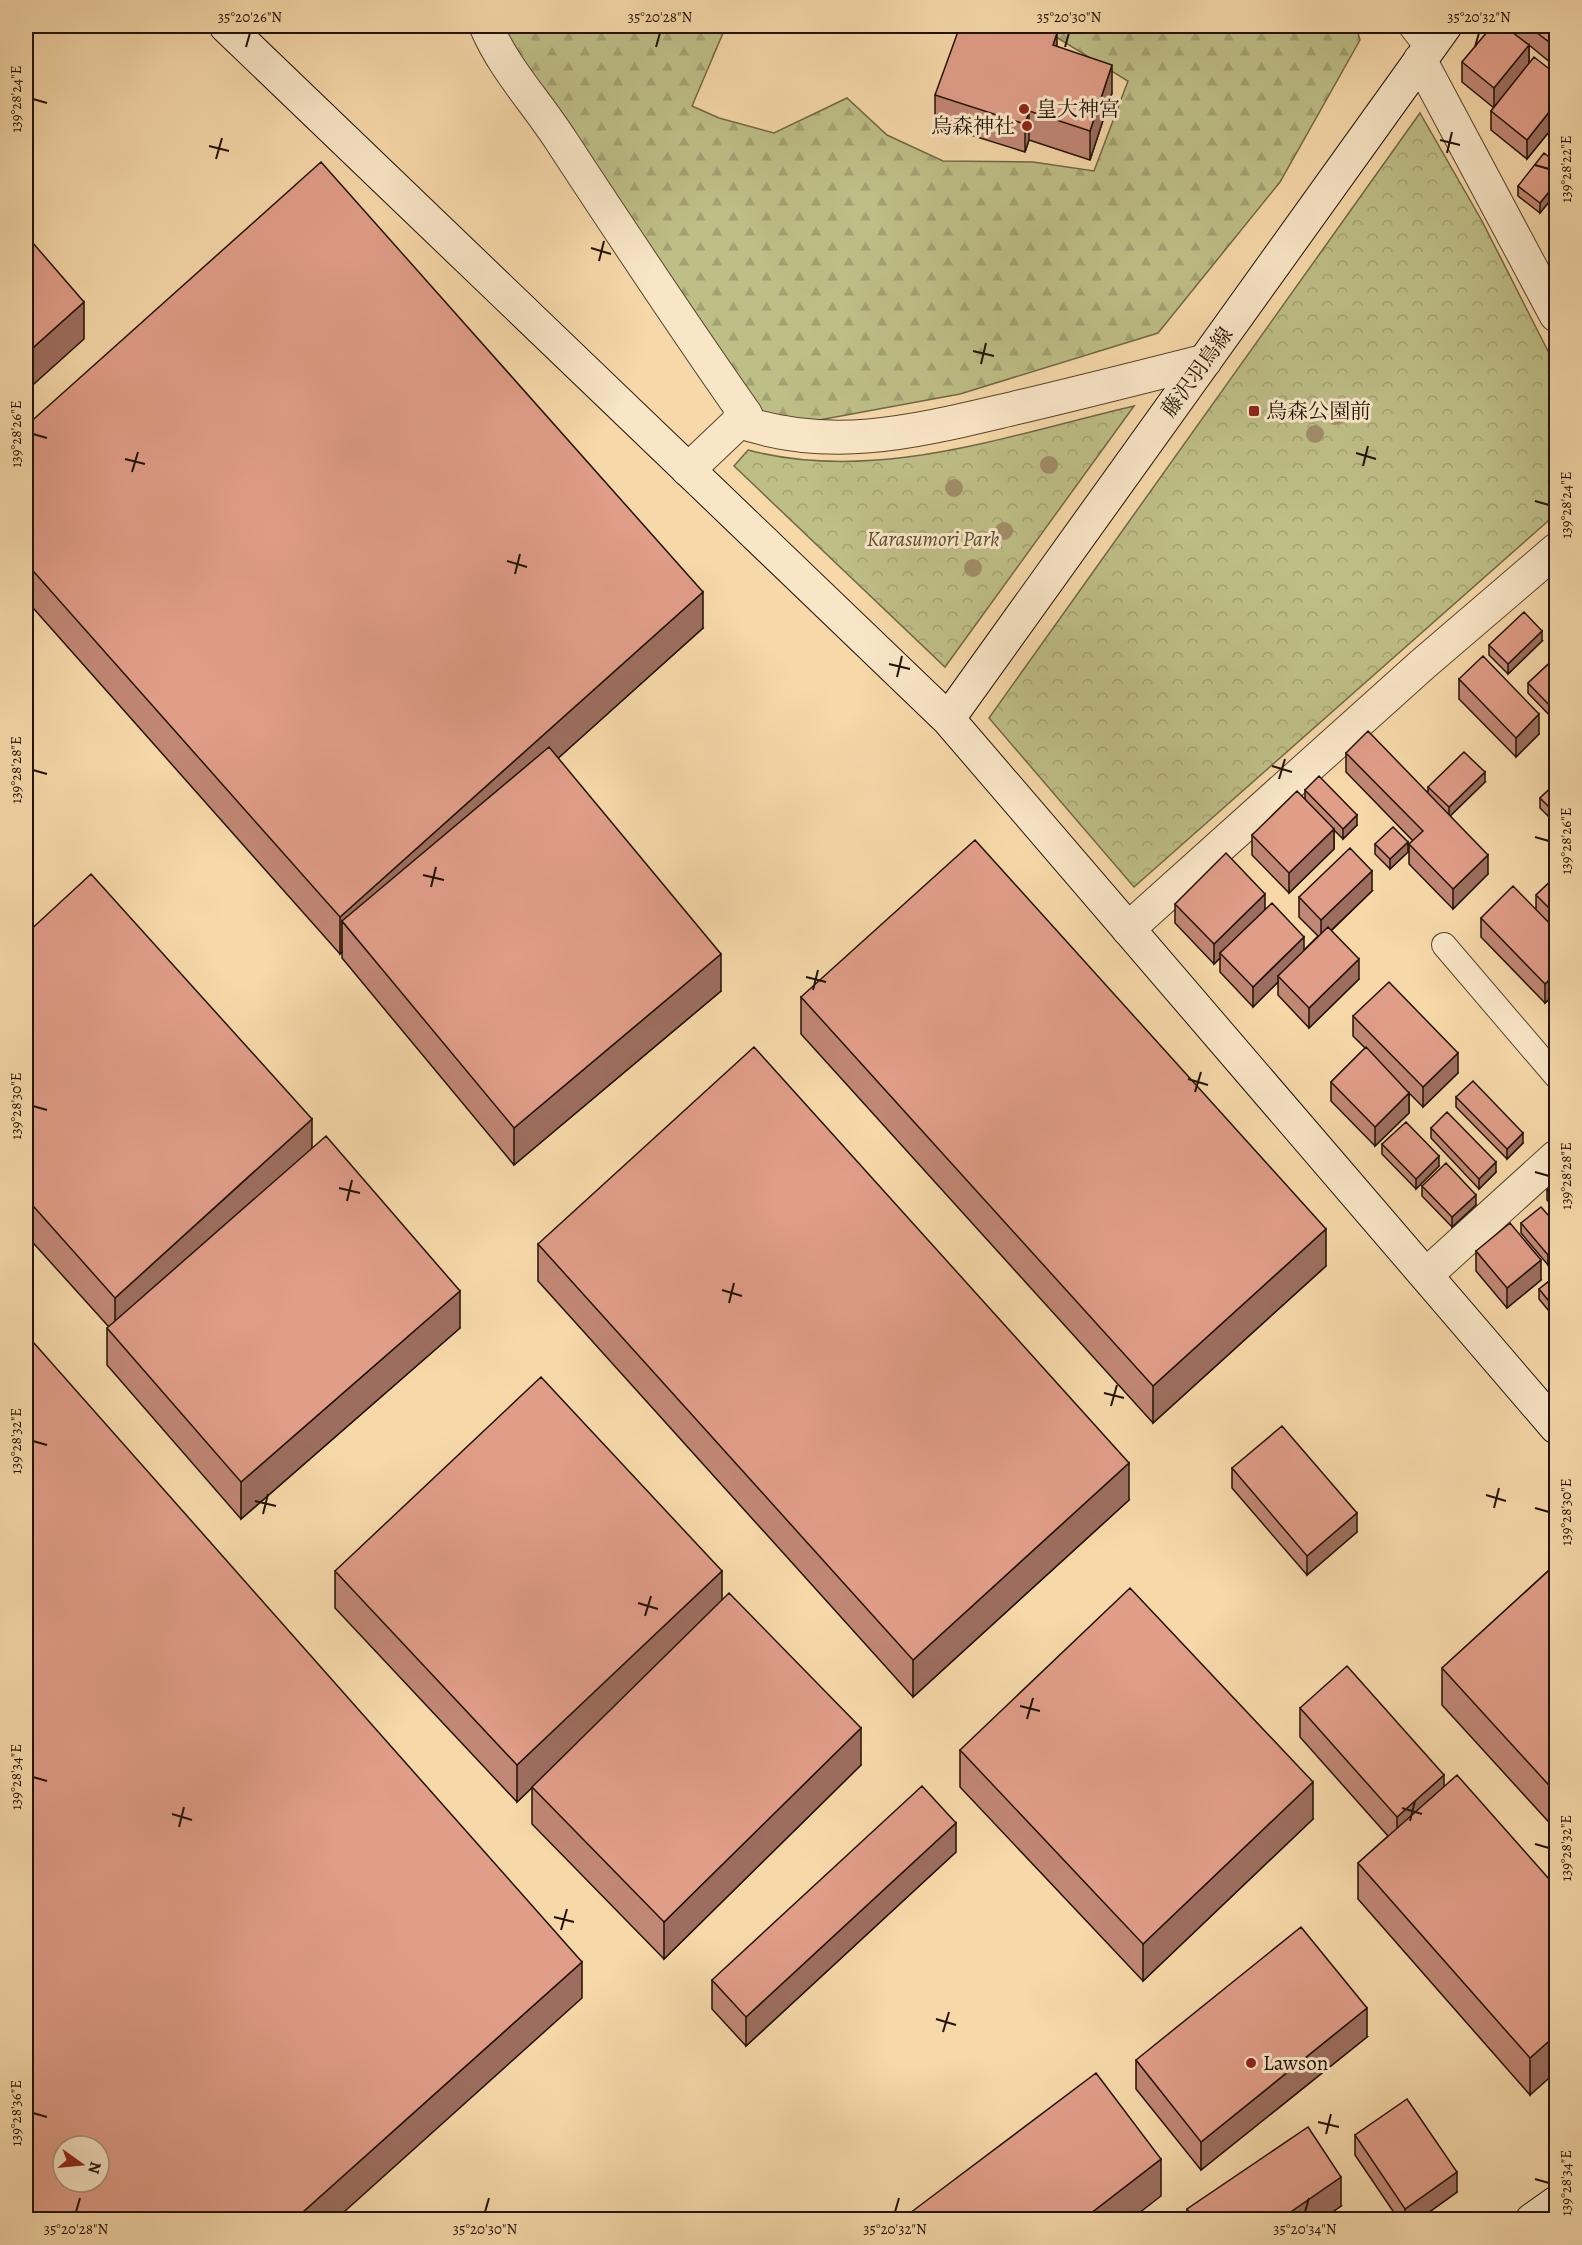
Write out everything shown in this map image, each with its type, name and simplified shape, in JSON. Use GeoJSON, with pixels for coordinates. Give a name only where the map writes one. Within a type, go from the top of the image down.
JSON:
{"type":"FeatureCollection","features":[{"type":"Feature","properties":{"kind":"street"},"geometry":{"type":"LineString","coordinates":[[226,26],[948,719],[1557,1427]]}},
{"type":"Feature","properties":{"kind":"street"},"geometry":{"type":"LineString","coordinates":[[486,26],[494,46],[541,110],[630,248],[746,415],[688,470]]}},
{"type":"Feature","properties":{"kind":"street"},"geometry":{"type":"LineString","coordinates":[[1428,39],[1557,315]]}},
{"type":"Feature","properties":{"kind":"street","name":"藤沢羽鳥線"},"geometry":{"type":"LineString","coordinates":[[948,719],[1205,361],[1428,39]]}},
{"type":"Feature","properties":{"kind":"street"},"geometry":{"type":"LineString","coordinates":[[738,421],[771,432],[811,438],[868,436],[928,428],[1205,361]]}},
{"type":"Feature","properties":{"kind":"street"},"geometry":{"type":"LineString","coordinates":[[1128,928],[1423,664],[1557,550]]}},
{"type":"Feature","properties":{"kind":"street"},"geometry":{"type":"LineString","coordinates":[[1425,1275],[1557,1157]]}},
{"type":"Feature","properties":{"kind":"street"},"geometry":{"type":"LineString","coordinates":[[1532,2220],[1557,2203]]}},
{"type":"Feature","properties":{"kind":"lane"},"geometry":{"type":"LineString","coordinates":[[1444,945],[1557,1076]]}},
{"type":"Feature","properties":{"kind":"green space"},"geometry":{"type":"Polygon","coordinates":[[[501,26],[726,26],[692,106],[719,118],[774,133],[847,98],[887,135],[943,161],[1033,162],[1094,171],[1128,81],[1038,26],[1356,26],[1360,40],[1280,182],[1158,333],[960,394],[814,421],[755,413],[528,74],[501,26]]]}},
{"type":"Feature","properties":{"kind":"green space"},"geometry":{"type":"Polygon","coordinates":[[[1420,113],[1482,221],[1556,367],[1556,514],[1134,887],[989,718],[1420,113]]]}},
{"type":"Feature","properties":{"kind":"green space","name":"Karasumori Park"},"geometry":{"type":"Polygon","coordinates":[[[1134,406],[945,667],[734,466],[748,450],[796,459],[845,462],[893,459],[942,452],[1134,406]]]}},
{"type":"Feature","properties":{"kind":"building","name":"皇大神宮"},"geometry":{"type":"Polygon","coordinates":[[[960,26],[1034,26],[1057,33],[1053,45],[1112,65],[1090,131],[1029,111],[1025,124],[935,95],[960,26]]]}},
{"type":"Feature","properties":{"kind":"building"},"geometry":{"type":"Polygon","coordinates":[[[1492,26],[1504,26],[1529,45],[1494,88],[1462,62],[1492,26]]]}},
{"type":"Feature","properties":{"kind":"building"},"geometry":{"type":"Polygon","coordinates":[[[1528,26],[1557,26],[1557,48],[1528,26]]]}},
{"type":"Feature","properties":{"kind":"building"},"geometry":{"type":"Polygon","coordinates":[[[1534,57],[1557,75],[1557,102],[1527,140],[1491,111],[1534,57]]]}},
{"type":"Feature","properties":{"kind":"building"},"geometry":{"type":"Polygon","coordinates":[[[1544,153],[1557,163],[1557,182],[1540,203],[1518,186],[1544,153]]]}},
{"type":"Feature","properties":{"kind":"building"},"geometry":{"type":"Polygon","coordinates":[[[321,162],[703,592],[340,917],[26,563],[26,426],[321,162]]]}},
{"type":"Feature","properties":{"kind":"building"},"geometry":{"type":"Polygon","coordinates":[[[26,235],[84,302],[26,354],[26,235]]]}},
{"type":"Feature","properties":{"kind":"building"},"geometry":{"type":"Polygon","coordinates":[[[1524,612],[1542,631],[1508,664],[1489,645],[1524,612]]]}},
{"type":"Feature","properties":{"kind":"building"},"geometry":{"type":"Polygon","coordinates":[[[1483,656],[1539,714],[1516,738],[1459,679],[1483,656]]]}},
{"type":"Feature","properties":{"kind":"building"},"geometry":{"type":"Polygon","coordinates":[[[1557,656],[1557,706],[1553,709],[1528,683],[1557,656]]]}},
{"type":"Feature","properties":{"kind":"building"},"geometry":{"type":"Polygon","coordinates":[[[1368,731],[1488,855],[1453,889],[1409,844],[1423,831],[1346,753],[1368,731]]]}},
{"type":"Feature","properties":{"kind":"building"},"geometry":{"type":"Polygon","coordinates":[[[549,747],[721,954],[514,1128],[342,921],[549,747]]]}},
{"type":"Feature","properties":{"kind":"building"},"geometry":{"type":"Polygon","coordinates":[[[1464,752],[1485,772],[1449,807],[1428,787],[1464,752]]]}},
{"type":"Feature","properties":{"kind":"building"},"geometry":{"type":"Polygon","coordinates":[[[1319,776],[1357,815],[1343,829],[1305,790],[1319,776]]]}},
{"type":"Feature","properties":{"kind":"building"},"geometry":{"type":"Polygon","coordinates":[[[1557,782],[1557,815],[1540,798],[1557,782]]]}},
{"type":"Feature","properties":{"kind":"building"},"geometry":{"type":"Polygon","coordinates":[[[1297,791],[1334,829],[1289,873],[1252,835],[1297,791]]]}},
{"type":"Feature","properties":{"kind":"building"},"geometry":{"type":"Polygon","coordinates":[[[1393,827],[1408,842],[1390,859],[1375,844],[1393,827]]]}},
{"type":"Feature","properties":{"kind":"building"},"geometry":{"type":"Polygon","coordinates":[[[975,840],[1326,1229],[1153,1386],[801,997],[975,840]]]}},
{"type":"Feature","properties":{"kind":"building"},"geometry":{"type":"Polygon","coordinates":[[[1350,848],[1372,871],[1321,920],[1299,897],[1350,848]]]}},
{"type":"Feature","properties":{"kind":"building"},"geometry":{"type":"Polygon","coordinates":[[[1226,853],[1265,894],[1214,944],[1175,904],[1226,853]]]}},
{"type":"Feature","properties":{"kind":"building"},"geometry":{"type":"Polygon","coordinates":[[[91,874],[312,1119],[115,1298],[26,1198],[26,934],[91,874]]]}},
{"type":"Feature","properties":{"kind":"building"},"geometry":{"type":"Polygon","coordinates":[[[1557,875],[1557,916],[1536,895],[1557,875]]]}},
{"type":"Feature","properties":{"kind":"building"},"geometry":{"type":"Polygon","coordinates":[[[1513,886],[1557,931],[1557,972],[1545,984],[1481,918],[1513,886]]]}},
{"type":"Feature","properties":{"kind":"building"},"geometry":{"type":"Polygon","coordinates":[[[1272,903],[1304,937],[1253,987],[1220,953],[1272,903]]]}},
{"type":"Feature","properties":{"kind":"building"},"geometry":{"type":"Polygon","coordinates":[[[1328,927],[1359,959],[1309,1008],[1278,976],[1328,927]]]}},
{"type":"Feature","properties":{"kind":"building"},"geometry":{"type":"Polygon","coordinates":[[[1389,982],[1458,1053],[1423,1087],[1353,1016],[1389,982]]]}},
{"type":"Feature","properties":{"kind":"building"},"geometry":{"type":"Polygon","coordinates":[[[1557,996],[1557,1011],[1549,1003],[1557,996]]]}},
{"type":"Feature","properties":{"kind":"building"},"geometry":{"type":"Polygon","coordinates":[[[754,1047],[1129,1463],[913,1660],[538,1244],[754,1047]]]}},
{"type":"Feature","properties":{"kind":"building"},"geometry":{"type":"Polygon","coordinates":[[[1366,1047],[1409,1093],[1375,1127],[1331,1082],[1366,1047]]]}},
{"type":"Feature","properties":{"kind":"building"},"geometry":{"type":"Polygon","coordinates":[[[1473,1081],[1523,1133],[1507,1149],[1456,1097],[1473,1081]]]}},
{"type":"Feature","properties":{"kind":"building"},"geometry":{"type":"Polygon","coordinates":[[[1447,1112],[1496,1162],[1479,1179],[1431,1128],[1447,1112]]]}},
{"type":"Feature","properties":{"kind":"building"},"geometry":{"type":"Polygon","coordinates":[[[1406,1122],[1439,1156],[1416,1179],[1382,1144],[1406,1122]]]}},
{"type":"Feature","properties":{"kind":"building"},"geometry":{"type":"Polygon","coordinates":[[[326,1136],[460,1291],[241,1482],[107,1328],[326,1136]]]}},
{"type":"Feature","properties":{"kind":"building"},"geometry":{"type":"Polygon","coordinates":[[[1446,1163],[1476,1195],[1452,1217],[1422,1186],[1446,1163]]]}},
{"type":"Feature","properties":{"kind":"building"},"geometry":{"type":"Polygon","coordinates":[[[1557,1181],[1557,1201],[1547,1190],[1557,1181]]]}},
{"type":"Feature","properties":{"kind":"building"},"geometry":{"type":"Polygon","coordinates":[[[1541,1207],[1557,1225],[1557,1248],[1548,1255],[1521,1223],[1541,1207]]]}},
{"type":"Feature","properties":{"kind":"building"},"geometry":{"type":"Polygon","coordinates":[[[1510,1223],[1541,1260],[1507,1288],[1476,1251],[1510,1223]]]}},
{"type":"Feature","properties":{"kind":"building"},"geometry":{"type":"Polygon","coordinates":[[[1557,1275],[1557,1303],[1553,1306],[1539,1289],[1557,1275]]]}},
{"type":"Feature","properties":{"kind":"building"},"geometry":{"type":"Polygon","coordinates":[[[26,1334],[582,1962],[294,2220],[26,2220],[26,1334]]]}},
{"type":"Feature","properties":{"kind":"building"},"geometry":{"type":"Polygon","coordinates":[[[541,1377],[722,1571],[517,1765],[335,1571],[541,1377]]]}},
{"type":"Feature","properties":{"kind":"building"},"geometry":{"type":"Polygon","coordinates":[[[1282,1426],[1357,1513],[1307,1556],[1232,1468],[1282,1426]]]}},
{"type":"Feature","properties":{"kind":"building"},"geometry":{"type":"Polygon","coordinates":[[[1557,1563],[1557,1794],[1442,1668],[1557,1563]]]}},
{"type":"Feature","properties":{"kind":"building"},"geometry":{"type":"Polygon","coordinates":[[[1130,1588],[1313,1782],[1143,1944],[960,1750],[1130,1588]]]}},
{"type":"Feature","properties":{"kind":"building"},"geometry":{"type":"Polygon","coordinates":[[[729,1593],[861,1728],[664,1922],[532,1787],[729,1593]]]}},
{"type":"Feature","properties":{"kind":"building"},"geometry":{"type":"Polygon","coordinates":[[[1347,1666],[1444,1775],[1397,1817],[1300,1708],[1347,1666]]]}},
{"type":"Feature","properties":{"kind":"building"},"geometry":{"type":"Polygon","coordinates":[[[1457,1775],[1557,1888],[1557,2034],[1530,2058],[1358,1863],[1457,1775]]]}},
{"type":"Feature","properties":{"kind":"building"},"geometry":{"type":"Polygon","coordinates":[[[922,1786],[956,1823],[746,2017],[712,1980],[922,1786]]]}},
{"type":"Feature","properties":{"kind":"building","name":"Lawson"},"geometry":{"type":"Polygon","coordinates":[[[1301,1927],[1367,2008],[1201,2142],[1136,2060],[1301,1927]]]}},
{"type":"Feature","properties":{"kind":"building"},"geometry":{"type":"Polygon","coordinates":[[[1096,2073],[1161,2159],[1082,2220],[902,2220],[902,2219],[1096,2073]]]}},
{"type":"Feature","properties":{"kind":"building"},"geometry":{"type":"Polygon","coordinates":[[[1407,2099],[1457,2172],[1405,2209],[1355,2135],[1407,2099]]]}},
{"type":"Feature","properties":{"kind":"building"},"geometry":{"type":"Polygon","coordinates":[[[1308,2127],[1341,2177],[1279,2220],[1194,2220],[1187,2209],[1308,2127]]]}},
{"type":"Feature","properties":{"kind":"place","name":"皇大神宮"},"geometry":{"type":"Point","coordinates":[1024,109]}},
{"type":"Feature","properties":{"kind":"place","name":"烏森神社"},"geometry":{"type":"Point","coordinates":[1027,126]}},
{"type":"Feature","properties":{"kind":"place","name":"烏森公園前"},"geometry":{"type":"Point","coordinates":[1254,411]}},
{"type":"Feature","properties":{"kind":"place","name":"Lawson"},"geometry":{"type":"Point","coordinates":[1251,2063]}}]}
